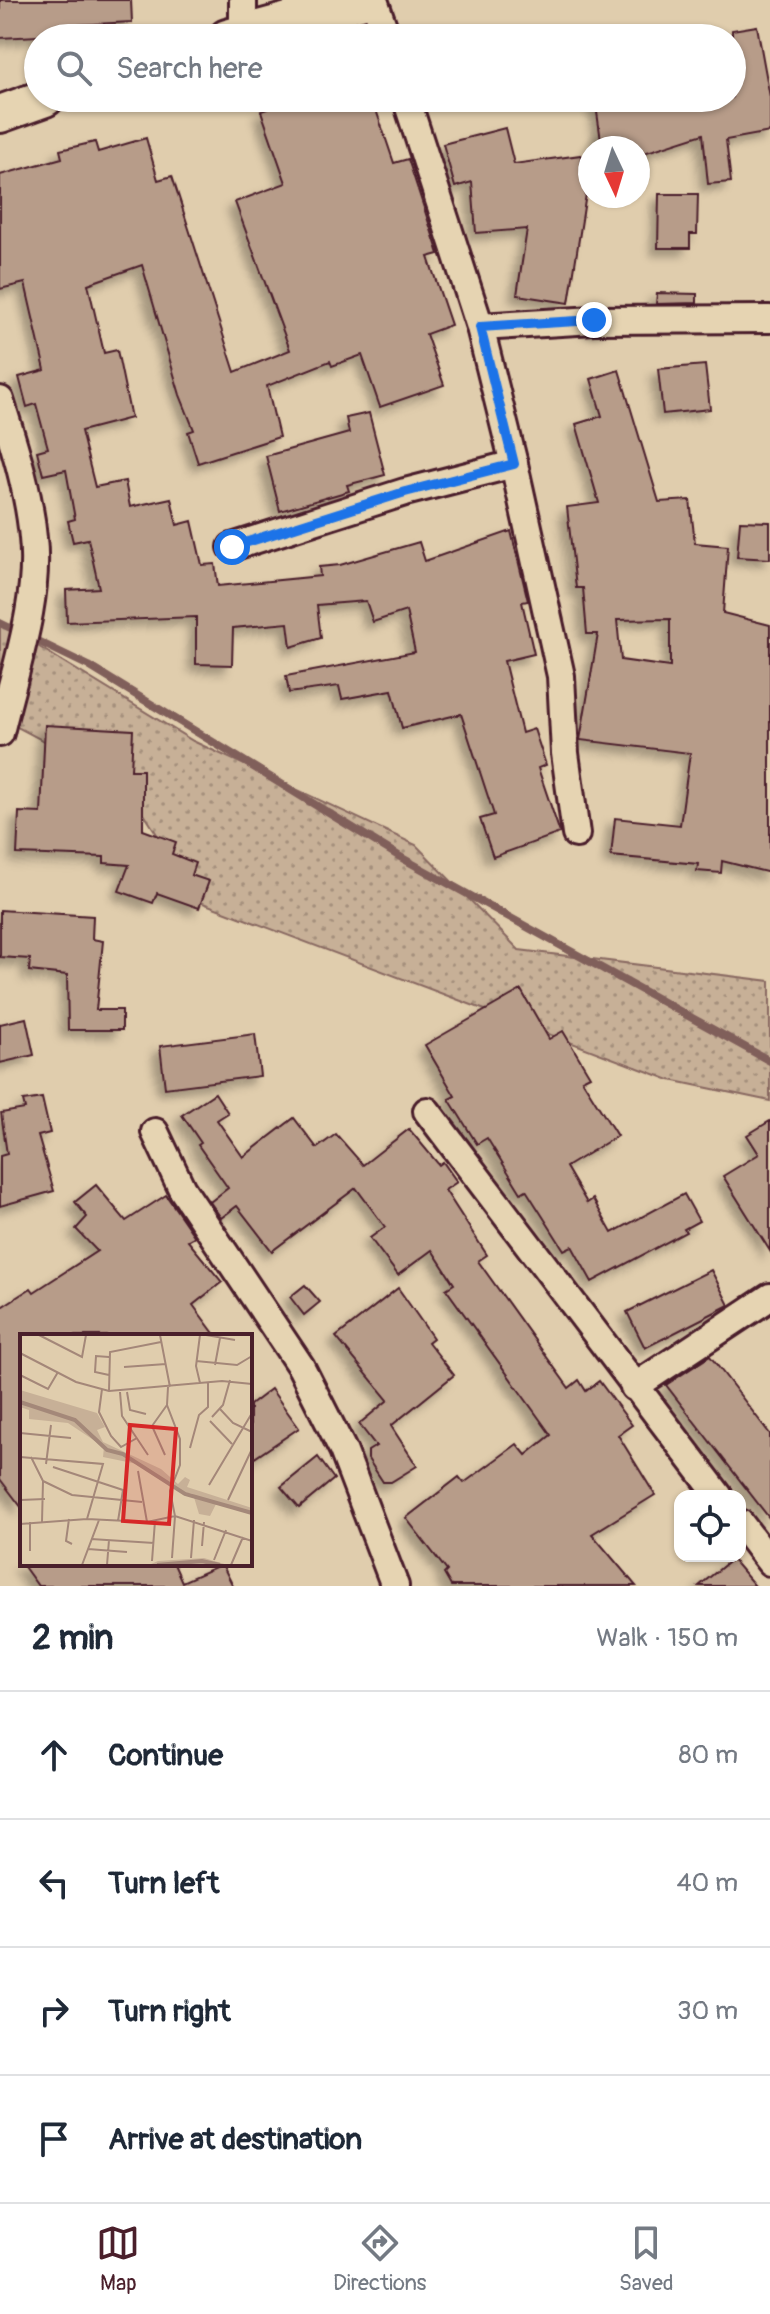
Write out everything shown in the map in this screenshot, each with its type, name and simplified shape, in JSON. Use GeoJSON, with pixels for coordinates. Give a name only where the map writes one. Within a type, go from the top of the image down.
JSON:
{"type":"FeatureCollection","features":[{"type":"Feature","properties":{"kind":"street"},"geometry":{"type":"LineString","coordinates":[[238,24],[364,0]]}},
{"type":"Feature","properties":{"kind":"street"},"geometry":{"type":"LineString","coordinates":[[374,0],[382,24]]}},
{"type":"Feature","properties":{"kind":"street"},"geometry":{"type":"LineString","coordinates":[[0,114],[24,105]]}},
{"type":"Feature","properties":{"kind":"street"},"geometry":{"type":"LineString","coordinates":[[411,112],[480,327],[514,464],[561,676],[565,753],[576,834]]}},
{"type":"Feature","properties":{"kind":"street"},"geometry":{"type":"LineString","coordinates":[[480,327],[594,320],[770,319]]}},
{"type":"Feature","properties":{"kind":"street"},"geometry":{"type":"LineString","coordinates":[[0,400],[21,467],[34,540],[24,636],[0,733]]}},
{"type":"Feature","properties":{"kind":"street"},"geometry":{"type":"LineString","coordinates":[[232,547],[405,492],[514,464]]}},
{"type":"Feature","properties":{"kind":"street"},"geometry":{"type":"LineString","coordinates":[[427,1111],[714,1490]]}},
{"type":"Feature","properties":{"kind":"street"},"geometry":{"type":"LineString","coordinates":[[155,1132],[182,1189],[301,1367],[343,1450],[395,1586]]}},
{"type":"Feature","properties":{"kind":"street"},"geometry":{"type":"LineString","coordinates":[[634,1387],[770,1297]]}},
{"type":"Feature","properties":{"kind":"street"},"geometry":{"type":"LineString","coordinates":[[746,1531],[770,1562]]}},
{"type":"Feature","properties":{"kind":"shaded area"},"geometry":{"type":"Polygon","coordinates":[[[0,623],[193,741],[416,845],[519,950],[770,981],[770,1101],[670,1080],[200,902],[125,784],[0,718],[0,623]]]}},
{"type":"Feature","properties":{"kind":"building"},"geometry":{"type":"Polygon","coordinates":[[[0,0],[131,0],[132,22],[24,24],[24,37],[0,38],[0,0]]]}},
{"type":"Feature","properties":{"kind":"building"},"geometry":{"type":"Polygon","coordinates":[[[757,26],[770,97],[770,132],[726,140],[731,182],[708,184],[703,134],[650,151],[650,136],[600,136],[597,112],[746,112],[746,28],[757,26]]]}},
{"type":"Feature","properties":{"kind":"building"},"geometry":{"type":"Polygon","coordinates":[[[261,112],[377,112],[394,163],[408,159],[439,254],[428,257],[451,325],[426,334],[444,385],[380,407],[362,355],[332,366],[330,361],[267,386],[279,437],[198,463],[188,432],[194,430],[180,395],[142,265],[88,284],[104,353],[117,350],[131,418],[81,431],[95,487],[125,481],[130,507],[171,498],[177,525],[192,521],[202,565],[215,564],[218,586],[320,576],[319,567],[340,565],[419,542],[425,561],[511,531],[528,601],[522,602],[534,654],[504,661],[522,733],[534,729],[546,765],[538,768],[560,833],[493,857],[480,819],[494,815],[461,714],[402,728],[392,690],[342,699],[339,686],[289,693],[286,676],[415,652],[406,611],[373,622],[366,601],[317,605],[321,638],[291,647],[288,623],[233,628],[232,665],[196,664],[196,617],[67,622],[66,590],[99,588],[88,539],[73,542],[68,521],[75,519],[66,470],[43,475],[37,451],[48,448],[36,404],[27,407],[19,377],[45,370],[25,283],[0,289],[0,175],[62,158],[60,150],[95,142],[98,152],[146,138],[158,180],[172,176],[235,372],[290,350],[235,202],[286,183],[261,112]]]}},
{"type":"Feature","properties":{"kind":"building"},"geometry":{"type":"Polygon","coordinates":[[[505,128],[514,164],[578,155],[578,208],[584,208],[569,303],[517,295],[527,229],[476,233],[472,182],[455,187],[443,144],[505,128]]]}},
{"type":"Feature","properties":{"kind":"building"},"geometry":{"type":"Polygon","coordinates":[[[659,194],[698,194],[697,234],[690,234],[690,248],[658,248],[659,194]]]}},
{"type":"Feature","properties":{"kind":"building"},"geometry":{"type":"Polygon","coordinates":[[[657,293],[697,294],[697,303],[656,304],[657,293]]]}},
{"type":"Feature","properties":{"kind":"building"},"geometry":{"type":"Polygon","coordinates":[[[705,365],[710,409],[663,414],[658,369],[705,365]]]}},
{"type":"Feature","properties":{"kind":"building"},"geometry":{"type":"Polygon","coordinates":[[[619,370],[659,502],[690,500],[695,543],[728,546],[723,613],[770,625],[770,873],[722,861],[721,873],[697,871],[698,864],[611,856],[615,818],[680,825],[690,753],[580,740],[598,634],[587,634],[583,588],[576,588],[567,507],[599,503],[576,424],[602,416],[591,379],[619,370]],[[670,619],[617,620],[621,660],[670,667],[670,619]]]}},
{"type":"Feature","properties":{"kind":"building"},"geometry":{"type":"Polygon","coordinates":[[[369,413],[385,475],[347,485],[349,491],[280,511],[266,456],[349,433],[346,418],[369,413]]]}},
{"type":"Feature","properties":{"kind":"building"},"geometry":{"type":"Polygon","coordinates":[[[740,521],[770,522],[770,559],[737,557],[740,521]]]}},
{"type":"Feature","properties":{"kind":"building"},"geometry":{"type":"Polygon","coordinates":[[[45,725],[133,730],[131,770],[143,770],[143,830],[176,842],[172,854],[195,863],[191,875],[209,881],[199,908],[157,893],[153,903],[119,891],[129,865],[104,863],[104,857],[17,854],[19,812],[41,813],[45,725]]]}},
{"type":"Feature","properties":{"kind":"building"},"geometry":{"type":"Polygon","coordinates":[[[0,910],[93,916],[92,939],[103,941],[96,1010],[122,1010],[122,1030],[68,1030],[67,975],[29,971],[30,959],[0,957],[0,910]]]}},
{"type":"Feature","properties":{"kind":"building"},"geometry":{"type":"Polygon","coordinates":[[[521,990],[549,1039],[563,1031],[590,1076],[582,1080],[617,1136],[566,1167],[587,1203],[593,1199],[612,1233],[684,1194],[699,1221],[684,1229],[686,1232],[592,1282],[572,1246],[564,1250],[526,1190],[521,1193],[487,1138],[477,1144],[449,1099],[455,1096],[425,1045],[521,990]]]}},
{"type":"Feature","properties":{"kind":"building"},"geometry":{"type":"Polygon","coordinates":[[[26,1018],[34,1055],[0,1063],[0,1024],[26,1018]]]}},
{"type":"Feature","properties":{"kind":"building"},"geometry":{"type":"Polygon","coordinates":[[[255,1034],[260,1076],[165,1088],[160,1046],[255,1034]]]}},
{"type":"Feature","properties":{"kind":"building"},"geometry":{"type":"Polygon","coordinates":[[[215,1093],[228,1113],[217,1120],[243,1157],[294,1118],[317,1148],[336,1134],[363,1165],[409,1129],[439,1165],[443,1162],[457,1182],[445,1190],[487,1255],[478,1261],[569,1388],[579,1380],[586,1391],[599,1381],[632,1425],[618,1435],[655,1495],[592,1534],[636,1586],[451,1586],[444,1574],[447,1571],[406,1518],[459,1477],[464,1483],[517,1444],[526,1455],[551,1435],[446,1289],[454,1284],[432,1250],[398,1275],[370,1238],[385,1227],[356,1188],[272,1251],[237,1206],[221,1218],[210,1202],[228,1188],[198,1145],[201,1143],[182,1115],[215,1093]]]}},
{"type":"Feature","properties":{"kind":"building"},"geometry":{"type":"Polygon","coordinates":[[[42,1098],[50,1133],[38,1136],[54,1191],[0,1206],[0,1156],[7,1154],[1,1113],[25,1109],[23,1101],[42,1098]]]}},
{"type":"Feature","properties":{"kind":"building"},"geometry":{"type":"Polygon","coordinates":[[[770,1121],[770,1251],[723,1176],[759,1154],[747,1135],[770,1121]]]}},
{"type":"Feature","properties":{"kind":"building"},"geometry":{"type":"Polygon","coordinates":[[[96,1185],[126,1221],[166,1195],[195,1237],[188,1241],[222,1282],[193,1305],[215,1334],[20,1334],[20,1505],[0,1479],[0,1308],[31,1288],[34,1292],[97,1251],[76,1229],[87,1217],[75,1202],[96,1185]]]}},
{"type":"Feature","properties":{"kind":"building"},"geometry":{"type":"Polygon","coordinates":[[[711,1270],[729,1305],[645,1348],[627,1312],[711,1270]]]}},
{"type":"Feature","properties":{"kind":"building"},"geometry":{"type":"Polygon","coordinates":[[[305,1285],[320,1302],[304,1315],[290,1297],[305,1285]]]}},
{"type":"Feature","properties":{"kind":"building"},"geometry":{"type":"Polygon","coordinates":[[[398,1288],[433,1338],[428,1342],[454,1375],[391,1426],[417,1466],[391,1482],[383,1482],[368,1459],[368,1451],[376,1446],[359,1424],[388,1400],[336,1337],[398,1288]]]}},
{"type":"Feature","properties":{"kind":"building"},"geometry":{"type":"Polygon","coordinates":[[[710,1356],[770,1434],[770,1519],[666,1385],[710,1356]]]}},
{"type":"Feature","properties":{"kind":"building"},"geometry":{"type":"Polygon","coordinates":[[[271,1389],[299,1428],[252,1460],[252,1403],[271,1389]]]}},
{"type":"Feature","properties":{"kind":"building"},"geometry":{"type":"Polygon","coordinates":[[[318,1457],[334,1479],[299,1508],[281,1487],[318,1457]]]}},
{"type":"Feature","properties":{"kind":"building"},"geometry":{"type":"Polygon","coordinates":[[[728,1562],[735,1562],[755,1586],[699,1586],[728,1562]]]}},
{"type":"Feature","properties":{"kind":"building"},"geometry":{"type":"Polygon","coordinates":[[[23,1566],[175,1566],[182,1582],[223,1566],[233,1586],[38,1586],[23,1566]]]}},
{"type":"Feature","properties":{"kind":"waterway"},"geometry":{"type":"LineString","coordinates":[[0,623],[89,666],[402,858],[770,1061]]}},
{"type":"Feature","properties":{"kind":"route"},"geometry":{"type":"LineString","coordinates":[[232,547],[405,492],[514,464],[480,327],[594,320]]}}]}
